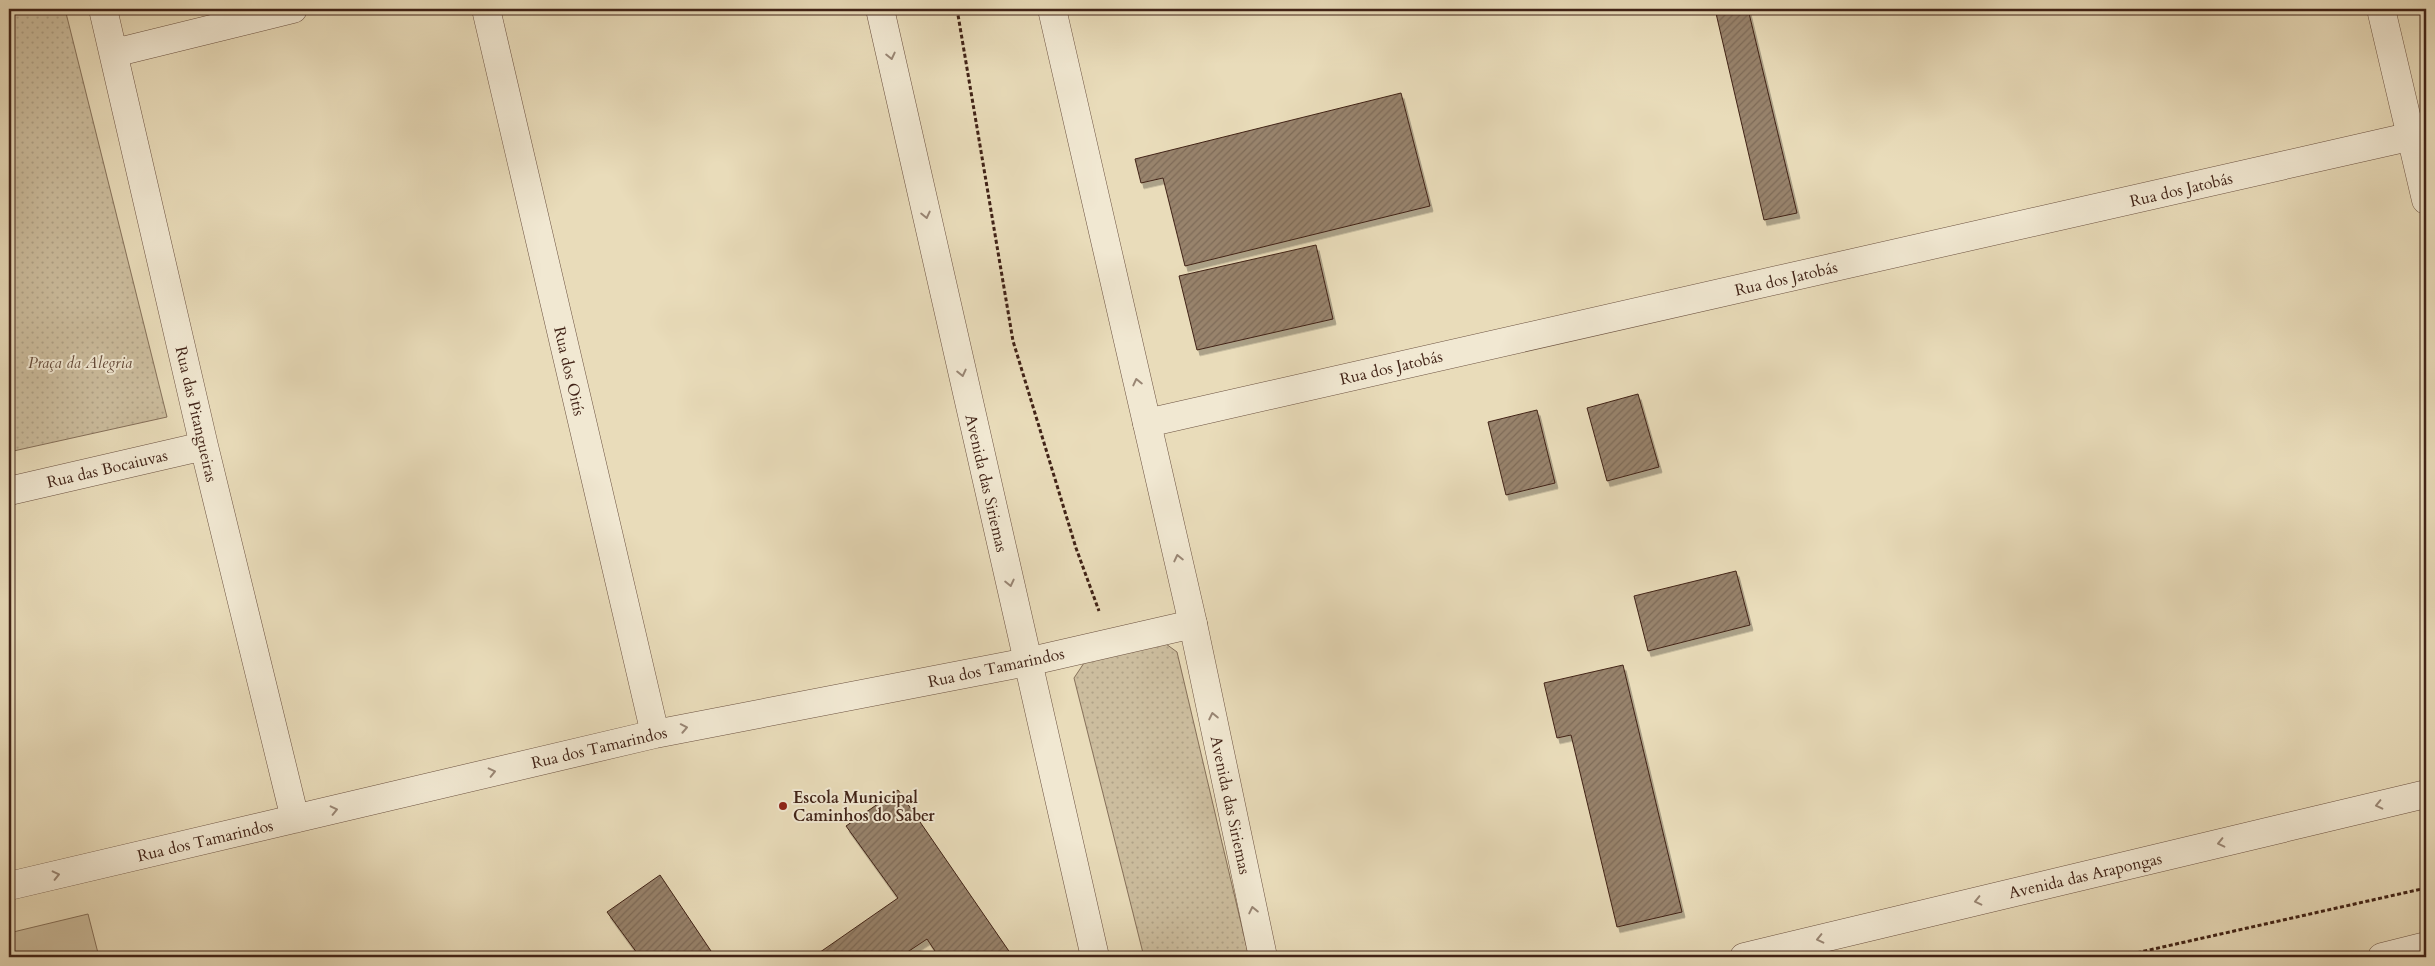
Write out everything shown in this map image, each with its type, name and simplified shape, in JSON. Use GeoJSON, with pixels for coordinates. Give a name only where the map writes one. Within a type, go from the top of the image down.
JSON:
{"type":"FeatureCollection","features":[{"type":"Feature","properties":{"kind":"street","name":"Rua das Pitangueiras"},"geometry":{"type":"LineString","coordinates":[[103,9],[204,446],[295,819]]}},
{"type":"Feature","properties":{"kind":"street"},"geometry":{"type":"LineString","coordinates":[[114,53],[292,9]]}},
{"type":"Feature","properties":{"kind":"street","name":"Rua dos Oitís"},"geometry":{"type":"LineString","coordinates":[[486,9],[655,734]]}},
{"type":"Feature","properties":{"kind":"street","name":"Avenida das Siriemas"},"geometry":{"type":"LineString","coordinates":[[880,9],[1095,957]]}},
{"type":"Feature","properties":{"kind":"street","name":"Avenida das Siriemas"},"geometry":{"type":"LineString","coordinates":[[1052,9],[1193,624],[1263,957]]}},
{"type":"Feature","properties":{"kind":"street"},"geometry":{"type":"LineString","coordinates":[[2381,9],[2419,135],[2426,200]]}},
{"type":"Feature","properties":{"kind":"street","name":"Rua dos Jatobás"},"geometry":{"type":"LineString","coordinates":[[1146,423],[2419,135]]}},
{"type":"Feature","properties":{"kind":"street","name":"Rua das Bocaiuvas"},"geometry":{"type":"LineString","coordinates":[[9,491],[204,446]]}},
{"type":"Feature","properties":{"kind":"street","name":"Rua dos Tamarindos"},"geometry":{"type":"LineString","coordinates":[[9,886],[655,734],[1027,662],[1193,624]]}},
{"type":"Feature","properties":{"kind":"street","name":"Avenida das Arapongas"},"geometry":{"type":"LineString","coordinates":[[1744,957],[2426,794]]}},
{"type":"Feature","properties":{"kind":"street"},"geometry":{"type":"LineString","coordinates":[[2382,957],[2426,946]]}},
{"type":"Feature","properties":{"kind":"path"},"geometry":{"type":"LineString","coordinates":[[957,9],[1013,341],[1076,548],[1110,643]]}},
{"type":"Feature","properties":{"kind":"path"},"geometry":{"type":"LineString","coordinates":[[2118,957],[2426,888]]}},
{"type":"Feature","properties":{"kind":"green space","name":"Praça da Alegria"},"geometry":{"type":"Polygon","coordinates":[[[9,9],[65,9],[167,417],[9,452],[9,9]]]}},
{"type":"Feature","properties":{"kind":"green space"},"geometry":{"type":"Polygon","coordinates":[[[1162,641],[1177,652],[1249,957],[1144,957],[1074,678],[1084,663],[1162,641]]]}},
{"type":"Feature","properties":{"kind":"green space"},"geometry":{"type":"Polygon","coordinates":[[[88,914],[99,957],[9,957],[9,933],[88,914]]]}},
{"type":"Feature","properties":{"kind":"building"},"geometry":{"type":"Polygon","coordinates":[[[1715,9],[1748,9],[1797,213],[1764,220],[1715,9]]]}},
{"type":"Feature","properties":{"kind":"building"},"geometry":{"type":"Polygon","coordinates":[[[1401,93],[1430,206],[1185,266],[1163,178],[1141,183],[1135,159],[1401,93]]]}},
{"type":"Feature","properties":{"kind":"building"},"geometry":{"type":"Polygon","coordinates":[[[1316,245],[1333,319],[1197,350],[1179,276],[1316,245]]]}},
{"type":"Feature","properties":{"kind":"building"},"geometry":{"type":"Polygon","coordinates":[[[1638,394],[1659,467],[1607,481],[1587,408],[1638,394]]]}},
{"type":"Feature","properties":{"kind":"building"},"geometry":{"type":"Polygon","coordinates":[[[1537,410],[1555,483],[1506,495],[1488,422],[1537,410]]]}},
{"type":"Feature","properties":{"kind":"building"},"geometry":{"type":"Polygon","coordinates":[[[1736,571],[1750,625],[1648,651],[1634,596],[1736,571]]]}},
{"type":"Feature","properties":{"kind":"building"},"geometry":{"type":"Polygon","coordinates":[[[1623,665],[1682,912],[1617,927],[1571,735],[1557,738],[1544,683],[1623,665]]]}},
{"type":"Feature","properties":{"kind":"building"},"geometry":{"type":"Polygon","coordinates":[[[898,790],[1013,957],[939,957],[927,939],[900,957],[813,957],[898,898],[846,826],[898,790]]]}},
{"type":"Feature","properties":{"kind":"building"},"geometry":{"type":"Polygon","coordinates":[[[660,875],[715,957],[640,957],[607,912],[660,875]]]}},
{"type":"Feature","properties":{"kind":"place","name":"Escola Municipal Caminhos do Saber"},"geometry":{"type":"Point","coordinates":[783,806]}}]}
